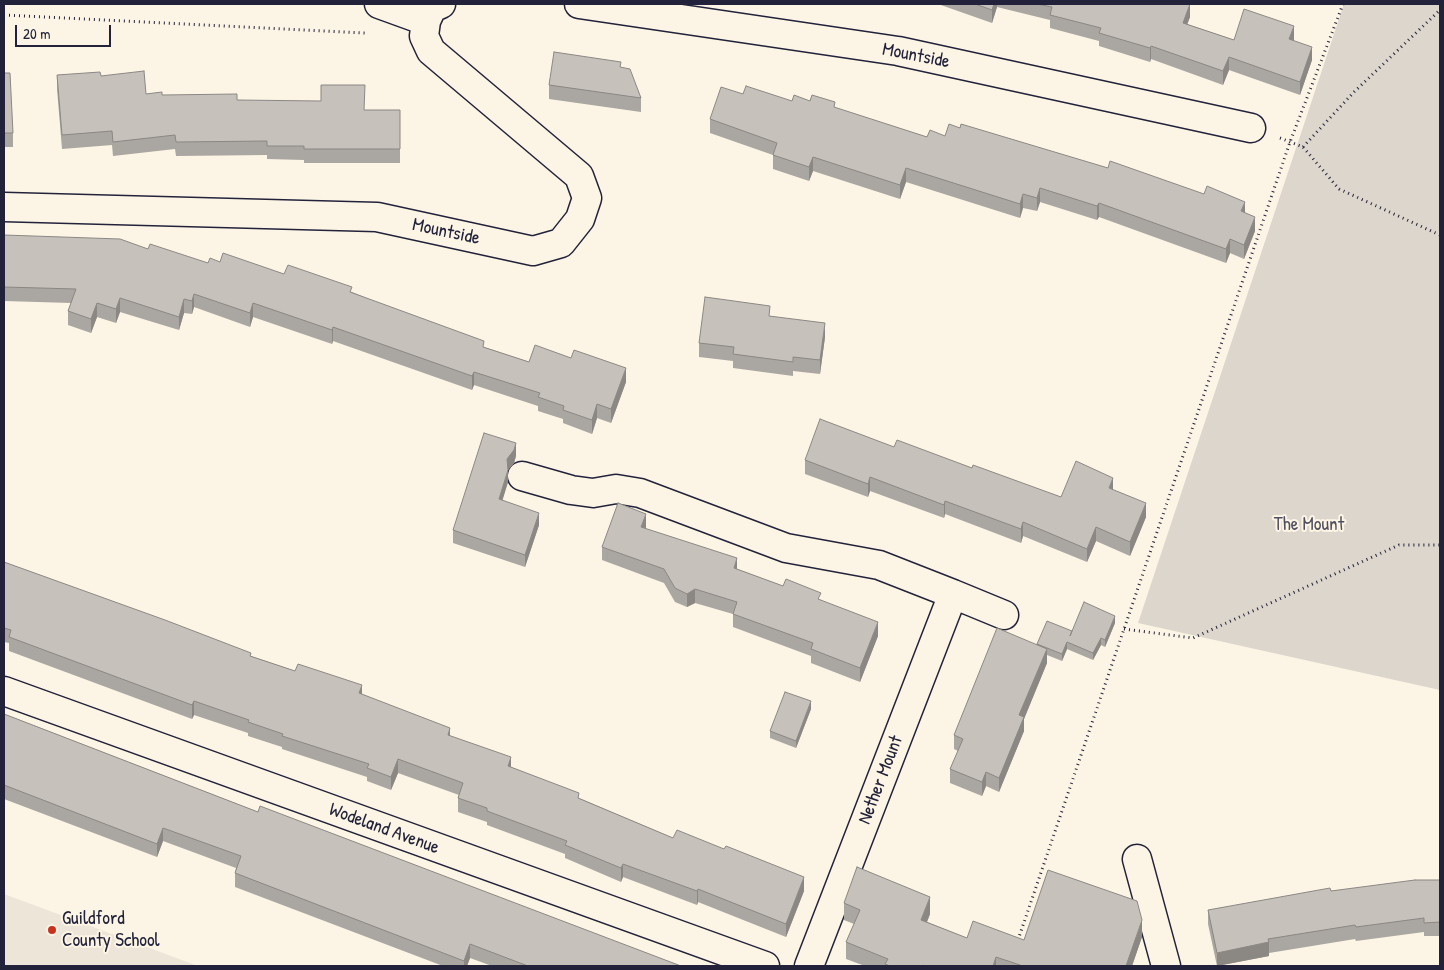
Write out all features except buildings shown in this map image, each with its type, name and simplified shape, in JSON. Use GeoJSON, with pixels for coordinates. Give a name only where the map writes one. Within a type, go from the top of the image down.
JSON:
{"type":"FeatureCollection","features":[{"type":"Feature","properties":{"kind":"street"},"geometry":{"type":"LineString","coordinates":[[379,4],[433,13]]}},
{"type":"Feature","properties":{"kind":"street","name":"Mountside"},"geometry":{"type":"LineString","coordinates":[[579,4],[898,51],[1251,128]]}},
{"type":"Feature","properties":{"kind":"street","name":"Mountside"},"geometry":{"type":"LineString","coordinates":[[4,207],[377,217],[534,252],[561,243],[580,219],[586,198],[580,176],[431,51],[424,36],[433,13]]}},
{"type":"Feature","properties":{"kind":"street"},"geometry":{"type":"LineString","coordinates":[[522,476],[571,490],[593,493],[616,489],[640,493],[786,548],[879,564],[1004,615]]}},
{"type":"Feature","properties":{"kind":"street","name":"Nether Mount"},"geometry":{"type":"LineString","coordinates":[[809,966],[953,594]]}},
{"type":"Feature","properties":{"kind":"street","name":"Wodeland Avenue"},"geometry":{"type":"LineString","coordinates":[[4,691],[765,966]]}},
{"type":"Feature","properties":{"kind":"street"},"geometry":{"type":"LineString","coordinates":[[1137,859],[1166,966]]}},
{"type":"Feature","properties":{"kind":"path"},"geometry":{"type":"LineString","coordinates":[[1015,948],[1290,142],[1343,4]]}},
{"type":"Feature","properties":{"kind":"path"},"geometry":{"type":"LineString","coordinates":[[1302,147],[1354,92],[1440,10]]}},
{"type":"Feature","properties":{"kind":"path"},"geometry":{"type":"LineString","coordinates":[[4,15],[375,33]]}},
{"type":"Feature","properties":{"kind":"path"},"geometry":{"type":"LineString","coordinates":[[1290,142],[1302,147],[1339,189],[1440,235]]}},
{"type":"Feature","properties":{"kind":"path"},"geometry":{"type":"LineString","coordinates":[[1124,629],[1193,638],[1399,545],[1440,544]]}},
{"type":"Feature","properties":{"kind":"shaded area","name":"Guildford County School"},"geometry":{"type":"Polygon","coordinates":[[[4,894],[198,966],[4,966],[4,894]]]}},
{"type":"Feature","properties":{"kind":"green space","name":"The Mount"},"geometry":{"type":"Polygon","coordinates":[[[1344,4],[1440,4],[1440,690],[1138,623],[1344,4]]]}},
{"type":"Feature","properties":{"kind":"place","name":"Guildford County School"},"geometry":{"type":"Point","coordinates":[52,930]}}]}
